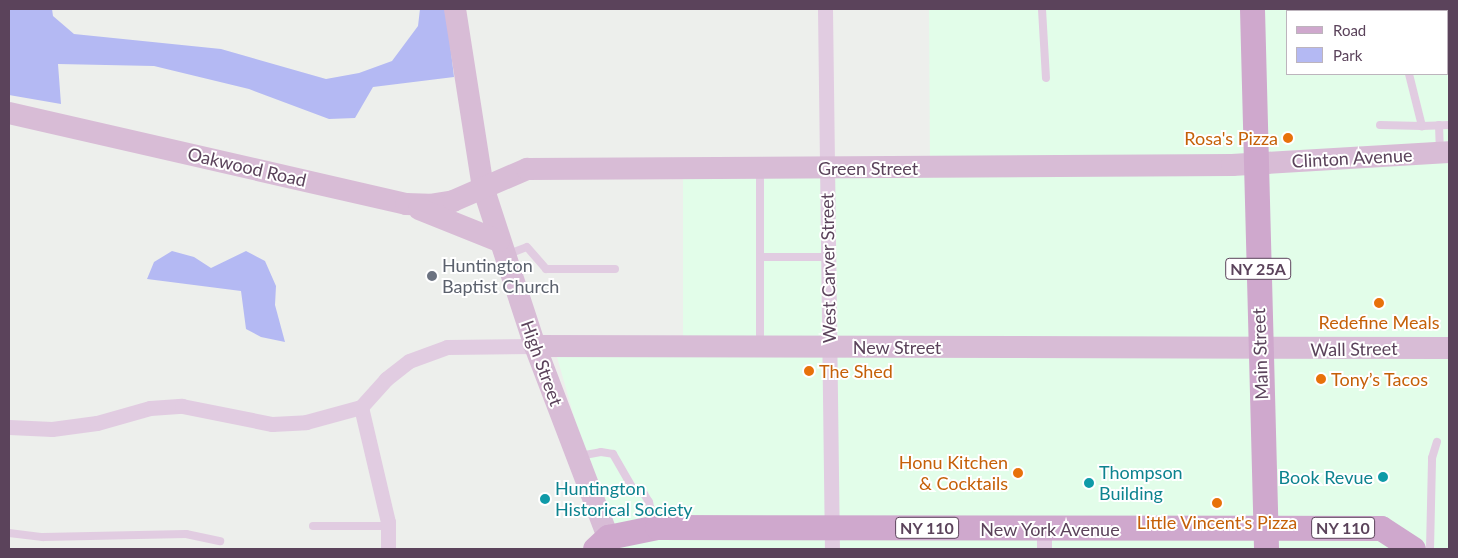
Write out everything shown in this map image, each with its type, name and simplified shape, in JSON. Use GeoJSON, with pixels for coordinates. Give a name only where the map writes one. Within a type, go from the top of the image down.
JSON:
{"type":"FeatureCollection","features":[{"type":"Feature","properties":{"kind":"main road","name":"Main Street"},"geometry":{"type":"LineString","coordinates":[[1252,9],[1265,540]]}},
{"type":"Feature","properties":{"kind":"main road","name":"New York Avenue"},"geometry":{"type":"LineString","coordinates":[[608,545],[655,528],[832,539],[1265,540],[1381,528],[1414,549]]}},
{"type":"Feature","properties":{"kind":"street","name":"High Street"},"geometry":{"type":"LineString","coordinates":[[455,9],[483,187],[535,346],[577,456],[608,545]]}},
{"type":"Feature","properties":{"kind":"street","name":"West Carver Street"},"geometry":{"type":"LineString","coordinates":[[825,9],[832,539]]}},
{"type":"Feature","properties":{"kind":"street","name":"Oakwood Road"},"geometry":{"type":"LineString","coordinates":[[9,113],[406,204],[440,205],[483,187]]}},
{"type":"Feature","properties":{"kind":"street","name":"Clinton Avenue"},"geometry":{"type":"LineString","coordinates":[[1256,164],[1445,153]]}},
{"type":"Feature","properties":{"kind":"street","name":"Green Street"},"geometry":{"type":"LineString","coordinates":[[483,187],[527,170],[1256,164]]}},
{"type":"Feature","properties":{"kind":"street"},"geometry":{"type":"LineString","coordinates":[[406,204],[502,248]]}},
{"type":"Feature","properties":{"kind":"street"},"geometry":{"type":"LineString","coordinates":[[9,427],[52,428],[97,423],[150,408],[182,406],[272,424],[306,422],[361,408],[386,379],[409,361],[447,347],[535,346]]}},
{"type":"Feature","properties":{"kind":"street","name":"New Street"},"geometry":{"type":"LineString","coordinates":[[535,346],[1260,349]]}},
{"type":"Feature","properties":{"kind":"street","name":"Wall Street"},"geometry":{"type":"LineString","coordinates":[[1260,349],[1449,348]]}},
{"type":"Feature","properties":{"kind":"street"},"geometry":{"type":"LineString","coordinates":[[361,408],[388,526],[388,549]]}},
{"type":"Feature","properties":{"kind":"lane"},"geometry":{"type":"LineString","coordinates":[[1042,9],[1046,78]]}},
{"type":"Feature","properties":{"kind":"lane"},"geometry":{"type":"LineString","coordinates":[[1410,75],[1422,126]]}},
{"type":"Feature","properties":{"kind":"lane"},"geometry":{"type":"LineString","coordinates":[[1380,125],[1449,125]]}},
{"type":"Feature","properties":{"kind":"lane"},"geometry":{"type":"LineString","coordinates":[[1439,125],[1445,153]]}},
{"type":"Feature","properties":{"kind":"lane"},"geometry":{"type":"LineString","coordinates":[[760,168],[760,347]]}},
{"type":"Feature","properties":{"kind":"lane"},"geometry":{"type":"LineString","coordinates":[[502,248],[527,248],[546,269],[615,269]]}},
{"type":"Feature","properties":{"kind":"lane"},"geometry":{"type":"LineString","coordinates":[[760,258],[828,257]]}},
{"type":"Feature","properties":{"kind":"lane"},"geometry":{"type":"LineString","coordinates":[[1430,549],[1432,458],[1437,442]]}},
{"type":"Feature","properties":{"kind":"lane"},"geometry":{"type":"LineString","coordinates":[[577,456],[601,452],[612,454],[632,487],[644,494],[649,502],[655,528]]}},
{"type":"Feature","properties":{"kind":"lane"},"geometry":{"type":"LineString","coordinates":[[313,526],[388,526]]}},
{"type":"Feature","properties":{"kind":"lane"},"geometry":{"type":"LineString","coordinates":[[9,533],[43,536],[186,534],[220,541]]}},
{"type":"Feature","properties":{"kind":"shaded area"},"geometry":{"type":"Polygon","coordinates":[[[929,9],[1449,9],[1449,549],[598,549],[608,536],[557,357],[683,356],[683,176],[930,175],[929,9]]]}},
{"type":"Feature","properties":{"kind":"green space"},"geometry":{"type":"Polygon","coordinates":[[[9,9],[52,9],[53,16],[74,34],[221,49],[326,79],[359,73],[392,61],[418,26],[420,9],[446,9],[454,77],[373,87],[355,118],[329,119],[249,89],[154,66],[58,64],[61,104],[9,95],[9,9]]]}},
{"type":"Feature","properties":{"kind":"green space"},"geometry":{"type":"Polygon","coordinates":[[[172,251],[194,257],[211,268],[246,251],[265,261],[276,286],[275,305],[285,342],[261,337],[246,329],[241,291],[147,279],[154,262],[172,251]]]}},
{"type":"Feature","properties":{"kind":"place","name":"Rosa's Pizza"},"geometry":{"type":"Point","coordinates":[1288,138]}},
{"type":"Feature","properties":{"kind":"place","name":"Huntington Baptist Church"},"geometry":{"type":"Point","coordinates":[432,276]}},
{"type":"Feature","properties":{"kind":"place","name":"Redefine Meals"},"geometry":{"type":"Point","coordinates":[1379,303]}},
{"type":"Feature","properties":{"kind":"place","name":"The Shed"},"geometry":{"type":"Point","coordinates":[809,371]}},
{"type":"Feature","properties":{"kind":"place","name":"Tony’s Tacos"},"geometry":{"type":"Point","coordinates":[1321,379]}},
{"type":"Feature","properties":{"kind":"place","name":"Honu Kitchen & Cocktails"},"geometry":{"type":"Point","coordinates":[1018,473]}},
{"type":"Feature","properties":{"kind":"place","name":"Book Revue"},"geometry":{"type":"Point","coordinates":[1383,477]}},
{"type":"Feature","properties":{"kind":"place","name":"Thompson Building"},"geometry":{"type":"Point","coordinates":[1089,483]}},
{"type":"Feature","properties":{"kind":"place","name":"Huntington Historical Society"},"geometry":{"type":"Point","coordinates":[545,499]}},
{"type":"Feature","properties":{"kind":"place","name":"Little Vincent's Pizza"},"geometry":{"type":"Point","coordinates":[1217,503]}}]}
